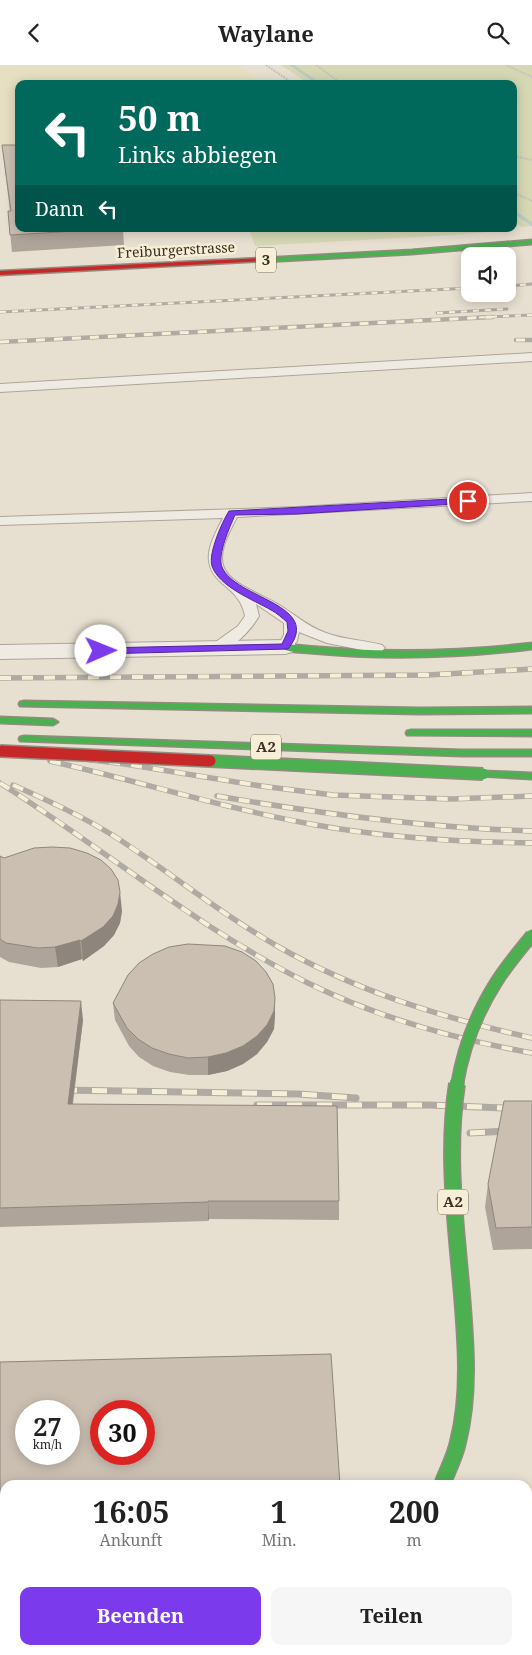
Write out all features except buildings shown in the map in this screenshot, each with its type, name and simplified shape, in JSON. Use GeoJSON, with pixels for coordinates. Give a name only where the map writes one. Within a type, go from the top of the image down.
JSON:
{"type":"FeatureCollection","features":[{"type":"Feature","properties":{"kind":"main road","name":"Freiburgerstrasse"},"geometry":{"type":"LineString","coordinates":[[0,273],[349,256],[532,242]]}},
{"type":"Feature","properties":{"kind":"main road"},"geometry":{"type":"LineString","coordinates":[[285,647],[380,656],[416,656],[532,646]]}},
{"type":"Feature","properties":{"kind":"main road"},"geometry":{"type":"LineString","coordinates":[[10,703],[420,711],[532,710]]}},
{"type":"Feature","properties":{"kind":"main road"},"geometry":{"type":"LineString","coordinates":[[0,720],[60,722]]}},
{"type":"Feature","properties":{"kind":"main road"},"geometry":{"type":"LineString","coordinates":[[399,733],[532,733]]}},
{"type":"Feature","properties":{"kind":"main road","name":"A2"},"geometry":{"type":"LineString","coordinates":[[10,739],[462,753],[532,753]]}},
{"type":"Feature","properties":{"kind":"main road"},"geometry":{"type":"LineString","coordinates":[[0,751],[532,775]]}},
{"type":"Feature","properties":{"kind":"main road","name":"A2"},"geometry":{"type":"LineString","coordinates":[[444,1480],[455,1457],[461,1435],[468,1378],[451,1178],[450,1129],[454,1091],[463,1055],[479,1013],[504,969],[532,935]]}},
{"type":"Feature","properties":{"kind":"street"},"geometry":{"type":"LineString","coordinates":[[0,652],[285,647]]}},
{"type":"Feature","properties":{"kind":"lane"},"geometry":{"type":"LineString","coordinates":[[0,388],[532,357]]}},
{"type":"Feature","properties":{"kind":"lane"},"geometry":{"type":"LineString","coordinates":[[0,521],[297,511],[532,497]]}},
{"type":"Feature","properties":{"kind":"lane"},"geometry":{"type":"LineString","coordinates":[[232,513],[217,549],[215,561],[221,573],[238,588],[276,609],[291,621],[314,634],[353,646],[401,649],[514,649]]}},
{"type":"Feature","properties":{"kind":"lane"},"geometry":{"type":"LineString","coordinates":[[215,649],[244,629],[252,617],[250,606],[238,588]]}},
{"type":"Feature","properties":{"kind":"lane"},"geometry":{"type":"LineString","coordinates":[[285,647],[290,641],[293,631],[291,621]]}},
{"type":"Feature","properties":{"kind":"path"},"geometry":{"type":"LineString","coordinates":[[266,65],[288,80]]}},
{"type":"Feature","properties":{"kind":"path"},"geometry":{"type":"LineString","coordinates":[[316,65],[337,80]]}},
{"type":"Feature","properties":{"kind":"path"},"geometry":{"type":"LineString","coordinates":[[506,65],[532,77]]}},
{"type":"Feature","properties":{"kind":"path"},"geometry":{"type":"LineString","coordinates":[[517,156],[532,160]]}},
{"type":"Feature","properties":{"kind":"path"},"geometry":{"type":"LineString","coordinates":[[517,194],[532,201]]}},
{"type":"Feature","properties":{"kind":"shaded area"},"geometry":{"type":"Polygon","coordinates":[[[0,65],[238,65],[259,80],[15,80],[15,147],[0,149],[0,65]]]}},
{"type":"Feature","properties":{"kind":"green space"},"geometry":{"type":"Polygon","coordinates":[[[281,65],[532,65],[532,226],[522,227],[517,224],[517,80],[303,80],[281,65]]]}},
{"type":"Feature","properties":{"kind":"green space"},"geometry":{"type":"Polygon","coordinates":[[[250,232],[488,232],[453,235],[255,246],[250,232]]]}},
{"type":"Feature","properties":{"kind":"waterway"},"geometry":{"type":"LineString","coordinates":[[291,65],[314,80]]}},
{"type":"Feature","properties":{"kind":"waterway"},"geometry":{"type":"LineString","coordinates":[[517,214],[532,224]]}},
{"type":"Feature","properties":{"kind":"railway"},"geometry":{"type":"LineString","coordinates":[[516,285],[532,284]]}},
{"type":"Feature","properties":{"kind":"railway"},"geometry":{"type":"LineString","coordinates":[[0,312],[461,288]]}},
{"type":"Feature","properties":{"kind":"railway"},"geometry":{"type":"LineString","coordinates":[[437,313],[507,309]]}},
{"type":"Feature","properties":{"kind":"railway"},"geometry":{"type":"LineString","coordinates":[[467,318],[532,315]]}},
{"type":"Feature","properties":{"kind":"railway"},"geometry":{"type":"LineString","coordinates":[[0,342],[492,317]]}},
{"type":"Feature","properties":{"kind":"railway"},"geometry":{"type":"LineString","coordinates":[[516,340],[532,340]]}},
{"type":"Feature","properties":{"kind":"railway"},"geometry":{"type":"LineString","coordinates":[[0,678],[428,675],[532,669]]}},
{"type":"Feature","properties":{"kind":"railway"},"geometry":{"type":"LineString","coordinates":[[0,749],[125,764],[261,786],[333,795],[451,799],[532,796]]}},
{"type":"Feature","properties":{"kind":"railway"},"geometry":{"type":"LineString","coordinates":[[50,761],[249,811],[316,825],[424,839],[532,843]]}},
{"type":"Feature","properties":{"kind":"railway"},"geometry":{"type":"LineString","coordinates":[[0,783],[228,938],[308,983],[362,1007],[417,1026],[474,1041],[532,1053]]}},
{"type":"Feature","properties":{"kind":"railway"},"geometry":{"type":"LineString","coordinates":[[13,785],[105,830],[236,921],[307,962],[369,990],[433,1012],[532,1038]]}},
{"type":"Feature","properties":{"kind":"railway"},"geometry":{"type":"LineString","coordinates":[[217,796],[374,819],[453,827],[532,831]]}},
{"type":"Feature","properties":{"kind":"railway"},"geometry":{"type":"LineString","coordinates":[[62,1090],[298,1094],[356,1098]]}},
{"type":"Feature","properties":{"kind":"railway"},"geometry":{"type":"LineString","coordinates":[[257,1105],[429,1105],[532,1109]]}},
{"type":"Feature","properties":{"kind":"railway"},"geometry":{"type":"LineString","coordinates":[[470,1133],[507,1131]]}},
{"type":"Feature","properties":{"kind":"traffic: fast"},"geometry":{"type":"LineString","coordinates":[[262,260],[412,252],[532,242]]}},
{"type":"Feature","properties":{"kind":"traffic: fast"},"geometry":{"type":"LineString","coordinates":[[285,647],[347,653],[439,654],[532,646]]}},
{"type":"Feature","properties":{"kind":"traffic: fast"},"geometry":{"type":"LineString","coordinates":[[24,704],[420,711],[532,710]]}},
{"type":"Feature","properties":{"kind":"traffic: fast"},"geometry":{"type":"LineString","coordinates":[[0,720],[53,722]]}},
{"type":"Feature","properties":{"kind":"traffic: fast"},"geometry":{"type":"LineString","coordinates":[[411,733],[532,733]]}},
{"type":"Feature","properties":{"kind":"traffic: fast"},"geometry":{"type":"LineString","coordinates":[[24,739],[462,753],[532,753]]}},
{"type":"Feature","properties":{"kind":"traffic: fast"},"geometry":{"type":"LineString","coordinates":[[210,761],[483,774]]}},
{"type":"Feature","properties":{"kind":"traffic: fast"},"geometry":{"type":"LineString","coordinates":[[483,774],[532,776]]}},
{"type":"Feature","properties":{"kind":"traffic: fast"},"geometry":{"type":"LineString","coordinates":[[444,1480],[458,1444],[466,1383],[466,1341],[451,1164],[452,1118],[459,1072],[473,1027],[497,981],[532,935]]}},
{"type":"Feature","properties":{"kind":"traffic: jam"},"geometry":{"type":"LineString","coordinates":[[0,273],[262,260]]}},
{"type":"Feature","properties":{"kind":"traffic: jam"},"geometry":{"type":"LineString","coordinates":[[0,751],[210,761]]}},
{"type":"Feature","properties":{"kind":"route"},"geometry":{"type":"LineString","coordinates":[[101,651],[285,647],[290,641],[293,631],[291,621],[276,609],[238,588],[226,579],[216,566],[217,549],[232,513],[468,501]]}}]}
